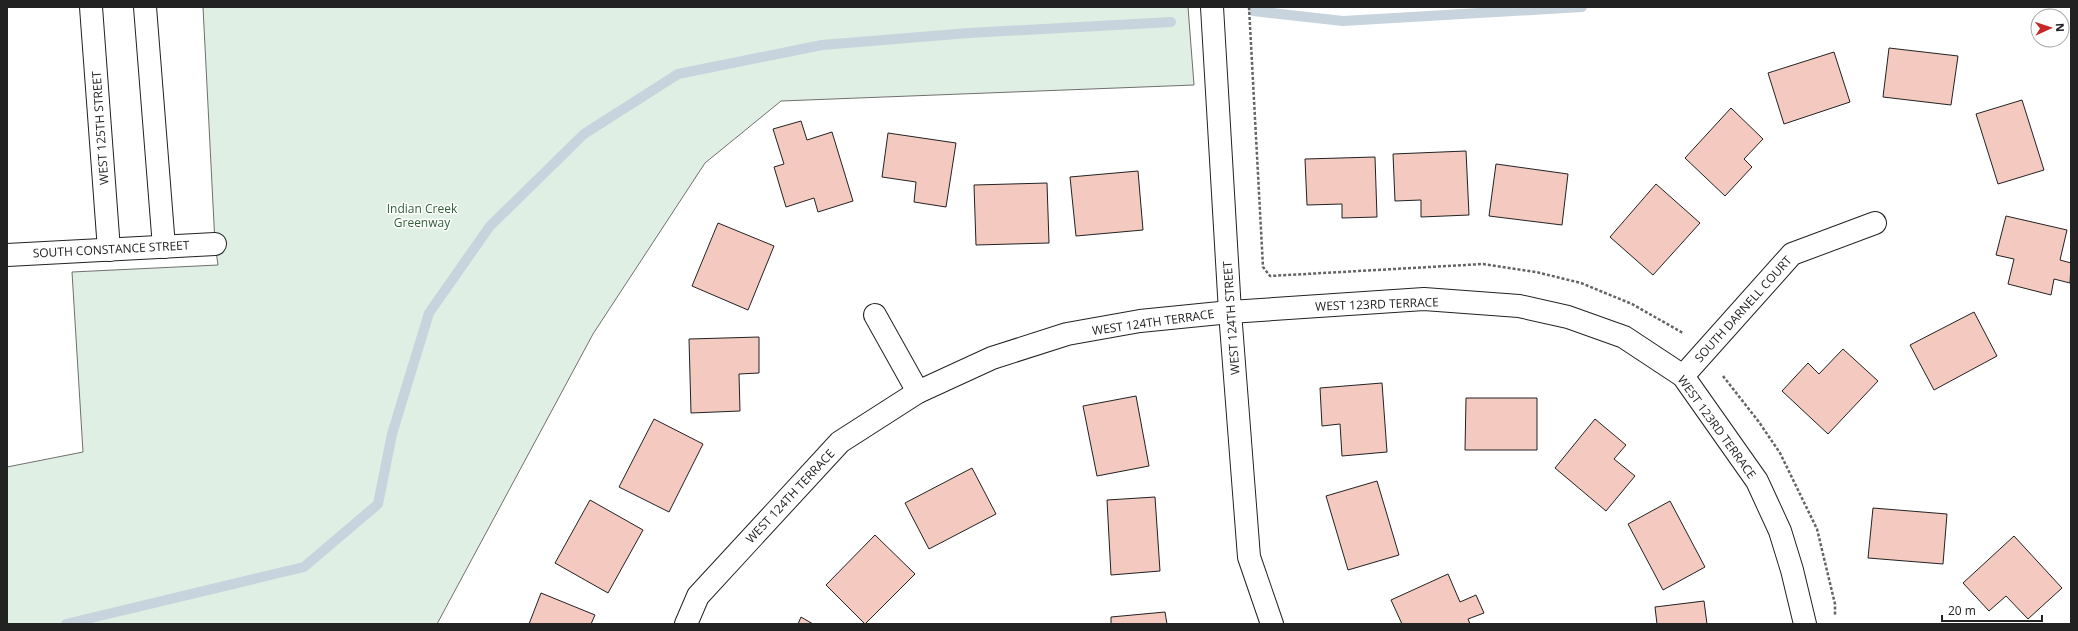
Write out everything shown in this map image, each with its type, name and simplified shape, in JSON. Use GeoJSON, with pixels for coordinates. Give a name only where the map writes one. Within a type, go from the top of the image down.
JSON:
{"type":"FeatureCollection","features":[{"type":"Feature","properties":{"kind":"street","name":"WEST 125TH STREET"},"geometry":{"type":"LineString","coordinates":[[91,7],[109,250]]}},
{"type":"Feature","properties":{"kind":"street"},"geometry":{"type":"LineString","coordinates":[[145,7],[164,247]]}},
{"type":"Feature","properties":{"kind":"street","name":"WEST 124TH STREET"},"geometry":{"type":"LineString","coordinates":[[1212,7],[1230,312],[1249,557],[1272,624]]}},
{"type":"Feature","properties":{"kind":"street","name":"SOUTH DARNELL COURT"},"geometry":{"type":"LineString","coordinates":[[1683,376],[1792,254],[1875,223]]}},
{"type":"Feature","properties":{"kind":"street","name":"SOUTH CONSTANCE STREET"},"geometry":{"type":"LineString","coordinates":[[7,255],[215,244]]}},
{"type":"Feature","properties":{"kind":"street","name":"WEST 123RD TERRACE"},"geometry":{"type":"LineString","coordinates":[[1230,312],[1424,300],[1519,306],[1568,317],[1624,337],[1683,376],[1757,481],[1780,531],[1792,570],[1805,624]]}},
{"type":"Feature","properties":{"kind":"street","name":"WEST 124TH TERRACE"},"geometry":{"type":"LineString","coordinates":[[686,624],[698,596],[840,442],[918,392],[992,358],[1067,334],[1140,321],[1230,312]]}},
{"type":"Feature","properties":{"kind":"street"},"geometry":{"type":"LineString","coordinates":[[875,315],[918,392]]}},
{"type":"Feature","properties":{"kind":"path"},"geometry":{"type":"LineString","coordinates":[[1249,7],[1263,267],[1270,276],[1483,264],[1536,272],[1581,282],[1632,304],[1680,331],[1688,338]]}},
{"type":"Feature","properties":{"kind":"green space","name":"Indian Creek Greenway"},"geometry":{"type":"Polygon","coordinates":[[[203,7],[1188,7],[1194,85],[781,101],[705,163],[593,334],[437,624],[7,624],[7,467],[83,452],[72,272],[218,265],[215,244],[203,7]]]}},
{"type":"Feature","properties":{"kind":"building"},"geometry":{"type":"Polygon","coordinates":[[[1889,48],[1958,56],[1951,105],[1883,97],[1889,48]]]}},
{"type":"Feature","properties":{"kind":"building"},"geometry":{"type":"Polygon","coordinates":[[[1834,52],[1850,102],[1784,124],[1768,73],[1834,52]]]}},
{"type":"Feature","properties":{"kind":"building"},"geometry":{"type":"Polygon","coordinates":[[[2022,100],[2044,170],[1998,184],[1976,114],[2022,100]]]}},
{"type":"Feature","properties":{"kind":"building"},"geometry":{"type":"Polygon","coordinates":[[[1731,108],[1763,139],[1744,159],[1752,167],[1725,196],[1685,158],[1731,108]]]}},
{"type":"Feature","properties":{"kind":"building"},"geometry":{"type":"Polygon","coordinates":[[[801,121],[807,140],[832,132],[853,201],[818,212],[814,198],[786,207],[774,167],[784,164],[773,129],[801,121]]]}},
{"type":"Feature","properties":{"kind":"building"},"geometry":{"type":"Polygon","coordinates":[[[888,133],[956,143],[946,207],[914,202],[916,182],[882,177],[888,133]]]}},
{"type":"Feature","properties":{"kind":"building"},"geometry":{"type":"Polygon","coordinates":[[[1466,151],[1469,215],[1421,217],[1421,200],[1395,201],[1393,154],[1466,151]]]}},
{"type":"Feature","properties":{"kind":"building"},"geometry":{"type":"Polygon","coordinates":[[[1375,157],[1377,217],[1342,218],[1342,204],[1307,205],[1305,159],[1375,157]]]}},
{"type":"Feature","properties":{"kind":"building"},"geometry":{"type":"Polygon","coordinates":[[[1496,164],[1568,174],[1562,225],[1489,216],[1496,164]]]}},
{"type":"Feature","properties":{"kind":"building"},"geometry":{"type":"Polygon","coordinates":[[[1138,171],[1143,230],[1076,236],[1070,177],[1138,171]]]}},
{"type":"Feature","properties":{"kind":"building"},"geometry":{"type":"Polygon","coordinates":[[[1047,183],[1049,243],[976,245],[974,185],[1047,183]]]}},
{"type":"Feature","properties":{"kind":"building"},"geometry":{"type":"Polygon","coordinates":[[[1656,184],[1700,223],[1653,275],[1610,237],[1656,184]]]}},
{"type":"Feature","properties":{"kind":"building"},"geometry":{"type":"Polygon","coordinates":[[[2006,216],[2067,230],[2060,260],[2071,263],[2070,283],[2054,279],[2051,295],[2008,284],[2014,259],[1996,255],[2006,216]]]}},
{"type":"Feature","properties":{"kind":"building"},"geometry":{"type":"Polygon","coordinates":[[[718,223],[774,246],[748,310],[692,286],[718,223]]]}},
{"type":"Feature","properties":{"kind":"building"},"geometry":{"type":"Polygon","coordinates":[[[1974,312],[1997,356],[1934,390],[1910,345],[1974,312]]]}},
{"type":"Feature","properties":{"kind":"building"},"geometry":{"type":"Polygon","coordinates":[[[759,337],[759,373],[739,374],[740,411],[691,413],[689,339],[759,337]]]}},
{"type":"Feature","properties":{"kind":"building"},"geometry":{"type":"Polygon","coordinates":[[[1843,349],[1878,381],[1828,434],[1782,391],[1808,363],[1819,374],[1843,349]]]}},
{"type":"Feature","properties":{"kind":"building"},"geometry":{"type":"Polygon","coordinates":[[[1382,383],[1387,452],[1342,456],[1340,424],[1322,426],[1320,388],[1382,383]]]}},
{"type":"Feature","properties":{"kind":"building"},"geometry":{"type":"Polygon","coordinates":[[[1136,396],[1149,466],[1097,476],[1083,406],[1136,396]]]}},
{"type":"Feature","properties":{"kind":"building"},"geometry":{"type":"Polygon","coordinates":[[[1466,398],[1537,398],[1537,450],[1465,450],[1466,398]]]}},
{"type":"Feature","properties":{"kind":"building"},"geometry":{"type":"Polygon","coordinates":[[[654,419],[703,444],[669,512],[619,487],[654,419]]]}},
{"type":"Feature","properties":{"kind":"building"},"geometry":{"type":"Polygon","coordinates":[[[1595,419],[1626,445],[1614,459],[1635,476],[1606,511],[1555,468],[1595,419]]]}},
{"type":"Feature","properties":{"kind":"building"},"geometry":{"type":"Polygon","coordinates":[[[972,468],[996,514],[929,549],[905,503],[972,468]]]}},
{"type":"Feature","properties":{"kind":"building"},"geometry":{"type":"Polygon","coordinates":[[[1377,481],[1399,555],[1348,570],[1326,496],[1377,481]]]}},
{"type":"Feature","properties":{"kind":"building"},"geometry":{"type":"Polygon","coordinates":[[[1155,497],[1160,571],[1111,575],[1107,500],[1155,497]]]}},
{"type":"Feature","properties":{"kind":"building"},"geometry":{"type":"Polygon","coordinates":[[[590,500],[643,530],[608,593],[555,563],[590,500]]]}},
{"type":"Feature","properties":{"kind":"building"},"geometry":{"type":"Polygon","coordinates":[[[1670,501],[1705,567],[1663,590],[1628,524],[1670,501]]]}},
{"type":"Feature","properties":{"kind":"building"},"geometry":{"type":"Polygon","coordinates":[[[1873,508],[1947,514],[1943,564],[1868,558],[1873,508]]]}},
{"type":"Feature","properties":{"kind":"building"},"geometry":{"type":"Polygon","coordinates":[[[875,535],[915,574],[865,624],[826,585],[875,535]]]}},
{"type":"Feature","properties":{"kind":"building"},"geometry":{"type":"Polygon","coordinates":[[[2014,536],[2062,588],[2028,619],[2006,596],[1989,611],[1963,583],[2014,536]]]}},
{"type":"Feature","properties":{"kind":"building"},"geometry":{"type":"Polygon","coordinates":[[[1448,574],[1460,602],[1476,595],[1484,613],[1468,619],[1470,624],[1402,624],[1391,600],[1448,574]]]}},
{"type":"Feature","properties":{"kind":"building"},"geometry":{"type":"Polygon","coordinates":[[[541,593],[595,615],[591,624],[529,624],[541,593]]]}},
{"type":"Feature","properties":{"kind":"building"},"geometry":{"type":"Polygon","coordinates":[[[1704,601],[1707,624],[1657,624],[1655,607],[1704,601]]]}},
{"type":"Feature","properties":{"kind":"building"},"geometry":{"type":"Polygon","coordinates":[[[1165,612],[1167,624],[1111,624],[1111,617],[1165,612]]]}},
{"type":"Feature","properties":{"kind":"building"},"geometry":{"type":"Polygon","coordinates":[[[801,617],[813,624],[798,624],[801,617]]]}},
{"type":"Feature","properties":{"kind":"waterway"},"geometry":{"type":"LineString","coordinates":[[1253,11],[1343,21],[1582,7]]}},
{"type":"Feature","properties":{"kind":"waterway"},"geometry":{"type":"LineString","coordinates":[[66,624],[304,567],[378,504],[392,434],[429,313],[490,226],[584,134],[678,74],[822,45],[969,33],[1171,22]]}}]}
